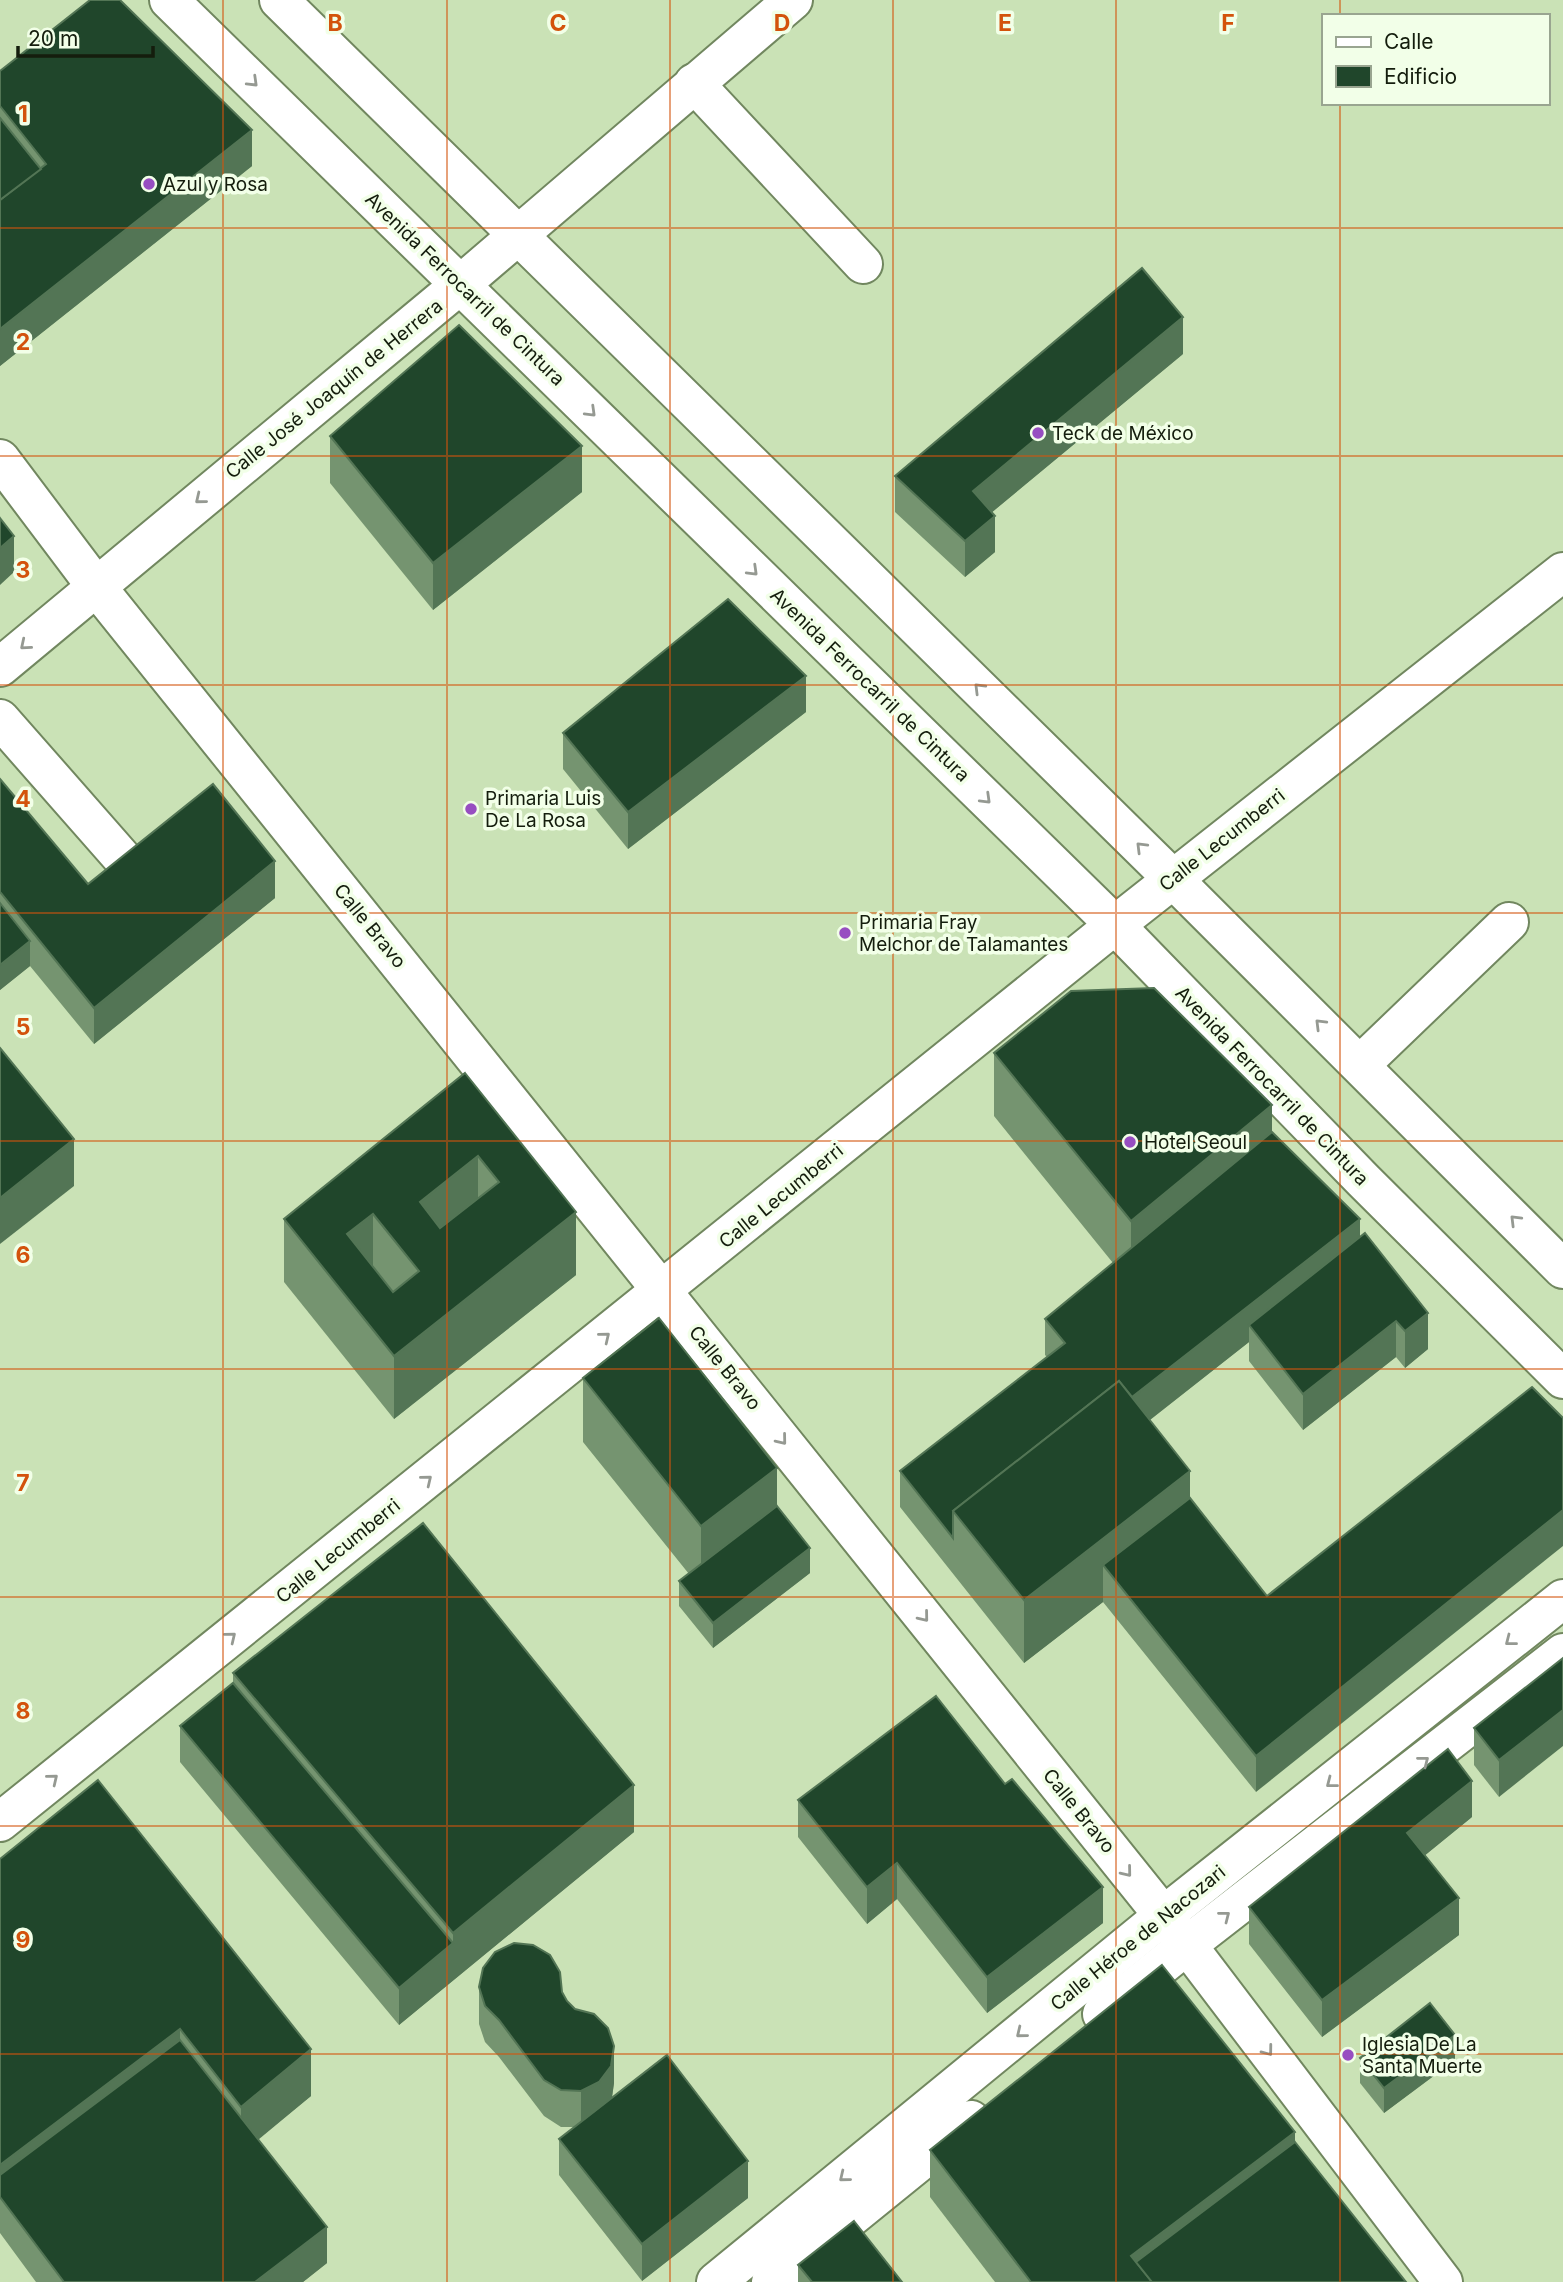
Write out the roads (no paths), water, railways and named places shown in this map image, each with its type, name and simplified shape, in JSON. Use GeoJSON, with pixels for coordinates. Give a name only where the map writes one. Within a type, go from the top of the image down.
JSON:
{"type":"FeatureCollection","features":[{"type":"Feature","properties":{"kind":"street","name":"Avenida Ferrocarril de Cintura"},"geometry":{"type":"LineString","coordinates":[[169,0],[1115,925],[1363,1180],[1563,1379]]}},
{"type":"Feature","properties":{"kind":"street"},"geometry":{"type":"LineString","coordinates":[[279,0],[1361,1064],[1563,1269]]}},
{"type":"Feature","properties":{"kind":"street","name":"Calle José Joaquín de Herrera"},"geometry":{"type":"LineString","coordinates":[[0,667],[95,585],[461,285],[793,0]]}},
{"type":"Feature","properties":{"kind":"street"},"geometry":{"type":"LineString","coordinates":[[694,83],[863,264]]}},
{"type":"Feature","properties":{"kind":"street","name":"Calle Bravo"},"geometry":{"type":"LineString","coordinates":[[0,459],[95,585],[1187,1945],[1443,2282]]}},
{"type":"Feature","properties":{"kind":"street","name":"Calle Lecumberri"},"geometry":{"type":"LineString","coordinates":[[0,1822],[1115,925],[1563,572]]}},
{"type":"Feature","properties":{"kind":"street"},"geometry":{"type":"LineString","coordinates":[[0,719],[123,859]]}},
{"type":"Feature","properties":{"kind":"street"},"geometry":{"type":"LineString","coordinates":[[1361,1064],[1509,922]]}},
{"type":"Feature","properties":{"kind":"street","name":"Calle Héroe de Nacozari"},"geometry":{"type":"LineString","coordinates":[[716,2282],[1163,1916],[1563,1599]]}},
{"type":"Feature","properties":{"kind":"street","name":"Calle Héroe de Nacozari"},"geometry":{"type":"LineString","coordinates":[[1070,2040],[1187,1945],[1563,1653]]}},
{"type":"Feature","properties":{"kind":"street"},"geometry":{"type":"LineString","coordinates":[[771,2282],[995,2100]]}},
{"type":"Feature","properties":{"kind":"place","name":"Azul y Rosa"},"geometry":{"type":"Point","coordinates":[149,184]}},
{"type":"Feature","properties":{"kind":"place","name":"Teck de México"},"geometry":{"type":"Point","coordinates":[1038,433]}},
{"type":"Feature","properties":{"kind":"place","name":"Primaria Luis De La Rosa"},"geometry":{"type":"Point","coordinates":[471,809]}},
{"type":"Feature","properties":{"kind":"place","name":"Primaria Fray Melchor de Talamantes"},"geometry":{"type":"Point","coordinates":[845,933]}},
{"type":"Feature","properties":{"kind":"place","name":"Hotel Seoul"},"geometry":{"type":"Point","coordinates":[1130,1142]}},
{"type":"Feature","properties":{"kind":"place","name":"Iglesia De La Santa Muerte"},"geometry":{"type":"Point","coordinates":[1348,2055]}}]}
